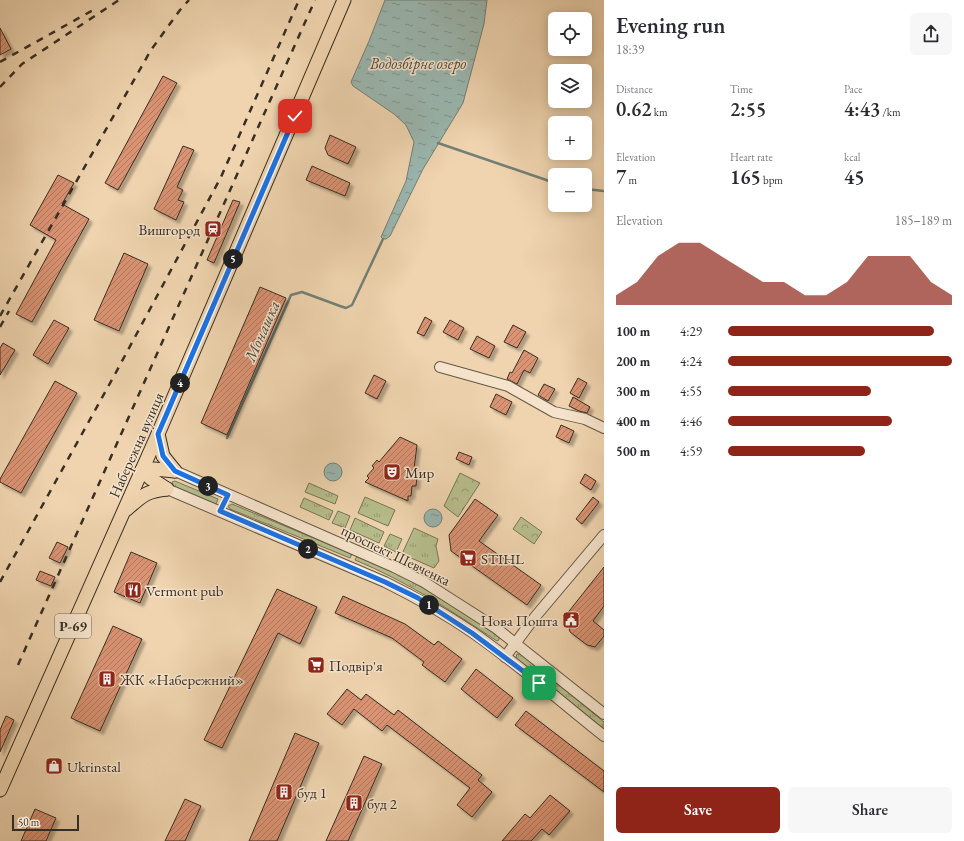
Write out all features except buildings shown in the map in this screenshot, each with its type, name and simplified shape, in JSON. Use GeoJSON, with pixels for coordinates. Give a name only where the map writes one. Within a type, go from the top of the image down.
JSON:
{"type":"FeatureCollection","features":[{"type":"Feature","properties":{"kind":"main road","name":"Набережна вулиця"},"geometry":{"type":"LineString","coordinates":[[0,790],[158,434],[344,0]]}},
{"type":"Feature","properties":{"kind":"main road"},"geometry":{"type":"LineString","coordinates":[[158,434],[163,456],[175,471]]}},
{"type":"Feature","properties":{"kind":"main road"},"geometry":{"type":"LineString","coordinates":[[142,470],[154,469],[175,471]]}},
{"type":"Feature","properties":{"kind":"main road"},"geometry":{"type":"LineString","coordinates":[[142,470],[150,478],[167,489]]}},
{"type":"Feature","properties":{"kind":"main road"},"geometry":{"type":"LineString","coordinates":[[124,512],[144,495],[154,490],[167,489]]}},
{"type":"Feature","properties":{"kind":"street"},"geometry":{"type":"LineString","coordinates":[[440,367],[508,386],[554,412],[585,419],[604,428]]}},
{"type":"Feature","properties":{"kind":"street","name":"проспект Шевченка"},"geometry":{"type":"LineString","coordinates":[[175,471],[387,564],[424,582],[467,609],[515,643],[604,714]]}},
{"type":"Feature","properties":{"kind":"street","name":"проспект Шевченка"},"geometry":{"type":"LineString","coordinates":[[167,489],[385,582],[411,595],[472,633],[505,657],[604,736]]}},
{"type":"Feature","properties":{"kind":"street"},"geometry":{"type":"LineString","coordinates":[[220,511],[228,495]]}},
{"type":"Feature","properties":{"kind":"street"},"geometry":{"type":"LineString","coordinates":[[505,657],[604,535]]}},
{"type":"Feature","properties":{"kind":"green space"},"geometry":{"type":"Polygon","coordinates":[[[460,473],[480,483],[458,517],[444,506],[460,473]]]}},
{"type":"Feature","properties":{"kind":"green space"},"geometry":{"type":"Polygon","coordinates":[[[175,481],[218,499],[216,504],[173,486],[172,482],[175,481]]]}},
{"type":"Feature","properties":{"kind":"green space"},"geometry":{"type":"Polygon","coordinates":[[[309,483],[338,496],[335,504],[305,492],[309,483]]]}},
{"type":"Feature","properties":{"kind":"green space"},"geometry":{"type":"Polygon","coordinates":[[[365,497],[395,510],[388,526],[358,513],[365,497]]]}},
{"type":"Feature","properties":{"kind":"green space"},"geometry":{"type":"Polygon","coordinates":[[[304,498],[333,511],[329,520],[300,507],[304,498]]]}},
{"type":"Feature","properties":{"kind":"green space"},"geometry":{"type":"Polygon","coordinates":[[[232,504],[352,554],[350,558],[230,509],[228,506],[232,504]]]}},
{"type":"Feature","properties":{"kind":"green space"},"geometry":{"type":"Polygon","coordinates":[[[338,511],[350,516],[345,528],[332,523],[338,511]]]}},
{"type":"Feature","properties":{"kind":"green space"},"geometry":{"type":"Polygon","coordinates":[[[521,517],[542,532],[534,544],[513,529],[521,517]]]}},
{"type":"Feature","properties":{"kind":"green space"},"geometry":{"type":"Polygon","coordinates":[[[355,518],[384,532],[379,543],[350,530],[355,518]]]}},
{"type":"Feature","properties":{"kind":"green space"},"geometry":{"type":"Polygon","coordinates":[[[414,528],[438,539],[436,546],[439,561],[434,568],[402,554],[414,528]]]}},
{"type":"Feature","properties":{"kind":"green space"},"geometry":{"type":"Polygon","coordinates":[[[390,534],[402,539],[396,552],[384,546],[390,534]]]}},
{"type":"Feature","properties":{"kind":"green space"},"geometry":{"type":"Polygon","coordinates":[[[357,556],[398,574],[423,588],[463,612],[499,637],[499,640],[497,641],[411,587],[355,560],[357,556]]]}},
{"type":"Feature","properties":{"kind":"green space"},"geometry":{"type":"Polygon","coordinates":[[[517,654],[521,654],[549,677],[545,681],[517,659],[517,654]]]}},
{"type":"Feature","properties":{"kind":"green space"},"geometry":{"type":"Polygon","coordinates":[[[554,681],[604,722],[604,729],[550,685],[554,681]]]}},
{"type":"Feature","properties":{"kind":"water","name":"Водозбірне озеро"},"geometry":{"type":"Polygon","coordinates":[[[385,0],[487,0],[484,24],[463,103],[423,169],[390,236],[383,239],[381,237],[406,181],[414,142],[406,125],[394,114],[353,86],[351,82],[385,0]]]}},
{"type":"Feature","properties":{"kind":"water"},"geometry":{"type":"Polygon","coordinates":[[[333,463],[339,466],[342,472],[339,478],[333,481],[327,478],[324,472],[327,466],[333,463]]]}},
{"type":"Feature","properties":{"kind":"water"},"geometry":{"type":"Polygon","coordinates":[[[433,509],[439,512],[442,518],[439,524],[433,527],[427,524],[424,518],[427,512],[433,509]]]}},
{"type":"Feature","properties":{"kind":"waterway"},"geometry":{"type":"LineString","coordinates":[[438,143],[548,181]]}},
{"type":"Feature","properties":{"kind":"waterway"},"geometry":{"type":"LineString","coordinates":[[592,190],[604,191]]}},
{"type":"Feature","properties":{"kind":"waterway","name":"Монашка"},"geometry":{"type":"LineString","coordinates":[[227,438],[291,295],[302,292],[346,308],[352,305],[383,239]]}},
{"type":"Feature","properties":{"kind":"railway"},"geometry":{"type":"LineString","coordinates":[[0,87],[22,64],[119,0]]}},
{"type":"Feature","properties":{"kind":"railway"},"geometry":{"type":"LineString","coordinates":[[0,316],[151,50],[189,0]]}},
{"type":"Feature","properties":{"kind":"railway"},"geometry":{"type":"LineString","coordinates":[[0,582],[114,376],[221,177],[299,0]]}},
{"type":"Feature","properties":{"kind":"railway"},"geometry":{"type":"LineString","coordinates":[[18,665],[315,0]]}},
{"type":"Feature","properties":{"kind":"railway"},"geometry":{"type":"LineString","coordinates":[[0,62],[95,9]]}},
{"type":"Feature","properties":{"kind":"railway"},"geometry":{"type":"LineString","coordinates":[[0,327],[9,311]]}},
{"type":"Feature","properties":{"kind":"place","name":"Вишгород"},"geometry":{"type":"Point","coordinates":[213,229]}},
{"type":"Feature","properties":{"kind":"place","name":"Мир"},"geometry":{"type":"Point","coordinates":[392,472]}},
{"type":"Feature","properties":{"kind":"place","name":"STIHL"},"geometry":{"type":"Point","coordinates":[468,558]}},
{"type":"Feature","properties":{"kind":"place","name":"Vermont pub"},"geometry":{"type":"Point","coordinates":[133,590]}},
{"type":"Feature","properties":{"kind":"place","name":"Нова Пошта"},"geometry":{"type":"Point","coordinates":[571,620]}},
{"type":"Feature","properties":{"kind":"place","name":"Подвір'я"},"geometry":{"type":"Point","coordinates":[316,665]}},
{"type":"Feature","properties":{"kind":"place","name":"ЖК «Набережний»"},"geometry":{"type":"Point","coordinates":[107,679]}},
{"type":"Feature","properties":{"kind":"place","name":"Ukrinstal"},"geometry":{"type":"Point","coordinates":[54,766]}},
{"type":"Feature","properties":{"kind":"place","name":"буд 1"},"geometry":{"type":"Point","coordinates":[284,792]}},
{"type":"Feature","properties":{"kind":"place","name":"буд 2"},"geometry":{"type":"Point","coordinates":[354,803]}},
{"type":"Feature","properties":{"kind":"route"},"geometry":{"type":"LineString","coordinates":[[295,116],[158,434],[163,456],[175,471],[228,495],[220,511],[385,582],[418,598],[472,633],[539,683]]}}]}
